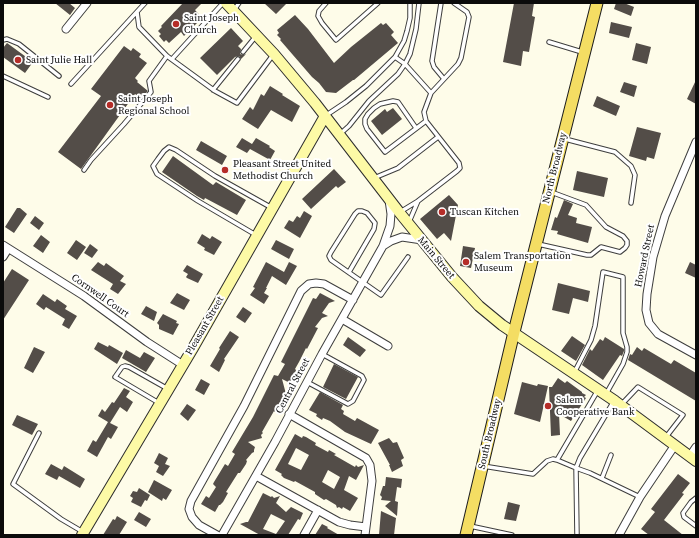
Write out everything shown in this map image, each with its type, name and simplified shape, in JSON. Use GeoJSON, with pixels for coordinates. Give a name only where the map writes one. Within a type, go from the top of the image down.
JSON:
{"type":"FeatureCollection","features":[{"type":"Feature","properties":{"kind":"main road","name":"Main Street"},"geometry":{"type":"LineString","coordinates":[[226,3],[236,7],[257,35],[325,116],[408,224],[468,296],[488,314],[617,403],[693,458]]}},
{"type":"Feature","properties":{"kind":"main road","name":"North Broadway"},"geometry":{"type":"LineString","coordinates":[[514,332],[597,3]]}},
{"type":"Feature","properties":{"kind":"main road","name":"Pleasant Street"},"geometry":{"type":"LineString","coordinates":[[82,534],[183,365],[325,116]]}},
{"type":"Feature","properties":{"kind":"main road","name":"South Broadway"},"geometry":{"type":"LineString","coordinates":[[468,530],[514,332]]}},
{"type":"Feature","properties":{"kind":"street"},"geometry":{"type":"LineString","coordinates":[[66,29],[86,3]]}},
{"type":"Feature","properties":{"kind":"street","name":"Howard Street"},"geometry":{"type":"LineString","coordinates":[[696,142],[672,196],[663,222],[651,270],[646,310],[649,323],[658,334],[696,355]]}},
{"type":"Feature","properties":{"kind":"street","name":"Central Street"},"geometry":{"type":"LineString","coordinates":[[222,535],[383,246],[390,226],[391,214],[389,200]]}},
{"type":"Feature","properties":{"kind":"street"},"geometry":{"type":"LineString","coordinates":[[383,246],[390,241],[402,237],[422,240]]}},
{"type":"Feature","properties":{"kind":"street"},"geometry":{"type":"LineString","coordinates":[[3,257],[6,247]]}},
{"type":"Feature","properties":{"kind":"street","name":"Cornwell Court"},"geometry":{"type":"LineString","coordinates":[[6,247],[84,296],[147,342],[183,365]]}},
{"type":"Feature","properties":{"kind":"street"},"geometry":{"type":"LineString","coordinates":[[217,535],[199,525],[192,517],[189,509],[191,501],[244,406],[301,291],[309,284],[324,284],[353,300]]}},
{"type":"Feature","properties":{"kind":"street"},"geometry":{"type":"LineString","coordinates":[[342,319],[388,346]]}},
{"type":"Feature","properties":{"kind":"street"},"geometry":{"type":"LineString","coordinates":[[289,414],[366,458],[370,465],[372,481],[365,535]]}},
{"type":"Feature","properties":{"kind":"street"},"geometry":{"type":"LineString","coordinates":[[620,535],[640,497],[675,445]]}},
{"type":"Feature","properties":{"kind":"street"},"geometry":{"type":"LineString","coordinates":[[693,458],[696,446]]}},
{"type":"Feature","properties":{"kind":"street"},"geometry":{"type":"LineString","coordinates":[[256,476],[339,522],[366,527]]}},
{"type":"Feature","properties":{"kind":"street"},"geometry":{"type":"LineString","coordinates":[[304,535],[318,510]]}},
{"type":"Feature","properties":{"kind":"lane"},"geometry":{"type":"LineString","coordinates":[[71,84],[145,3]]}},
{"type":"Feature","properties":{"kind":"lane"},"geometry":{"type":"LineString","coordinates":[[172,59],[223,3]]}},
{"type":"Feature","properties":{"kind":"lane"},"geometry":{"type":"LineString","coordinates":[[326,3],[319,11],[318,16],[336,40],[378,3]]}},
{"type":"Feature","properties":{"kind":"lane"},"geometry":{"type":"LineString","coordinates":[[325,116],[366,86],[395,57],[407,32],[410,18],[410,3]]}},
{"type":"Feature","properties":{"kind":"lane"},"geometry":{"type":"LineString","coordinates":[[339,134],[349,126],[369,101],[398,74],[405,64],[410,54],[416,29],[419,3]]}},
{"type":"Feature","properties":{"kind":"lane"},"geometry":{"type":"LineString","coordinates":[[441,3],[432,61],[434,67],[444,79]]}},
{"type":"Feature","properties":{"kind":"lane"},"geometry":{"type":"LineString","coordinates":[[399,212],[418,201],[460,168],[459,163],[426,121],[424,112],[432,93],[458,64],[461,58],[469,17],[467,12],[454,3]]}},
{"type":"Feature","properties":{"kind":"lane"},"geometry":{"type":"LineString","coordinates":[[138,12],[139,26],[168,56],[213,90],[237,103],[274,54]]}},
{"type":"Feature","properties":{"kind":"lane"},"geometry":{"type":"LineString","coordinates":[[243,52],[257,35]]}},
{"type":"Feature","properties":{"kind":"lane"},"geometry":{"type":"LineString","coordinates":[[3,40],[7,39],[18,44],[59,76]]}},
{"type":"Feature","properties":{"kind":"lane"},"geometry":{"type":"LineString","coordinates":[[549,42],[584,52]]}},
{"type":"Feature","properties":{"kind":"lane"},"geometry":{"type":"LineString","coordinates":[[84,170],[91,160],[151,92],[149,81],[168,56]]}},
{"type":"Feature","properties":{"kind":"lane"},"geometry":{"type":"LineString","coordinates":[[395,57],[405,64],[432,93]]}},
{"type":"Feature","properties":{"kind":"lane"},"geometry":{"type":"LineString","coordinates":[[213,90],[238,59]]}},
{"type":"Feature","properties":{"kind":"lane"},"geometry":{"type":"LineString","coordinates":[[3,76],[48,96]]}},
{"type":"Feature","properties":{"kind":"lane"},"geometry":{"type":"LineString","coordinates":[[416,128],[398,102],[387,101],[374,108],[365,119],[367,129],[385,152],[426,121]]}},
{"type":"Feature","properties":{"kind":"lane"},"geometry":{"type":"LineString","coordinates":[[373,178],[398,168],[438,136]]}},
{"type":"Feature","properties":{"kind":"lane"},"geometry":{"type":"LineString","coordinates":[[563,138],[614,152],[631,166],[635,175],[631,203]]}},
{"type":"Feature","properties":{"kind":"lane"},"geometry":{"type":"LineString","coordinates":[[257,236],[198,201],[157,174],[153,166],[164,151],[169,147],[181,153],[215,176],[273,208]]}},
{"type":"Feature","properties":{"kind":"lane"},"geometry":{"type":"LineString","coordinates":[[537,243],[588,256],[592,255],[601,247],[620,252],[627,245],[627,241],[623,236],[606,227],[582,202],[550,191]]}},
{"type":"Feature","properties":{"kind":"lane"},"geometry":{"type":"LineString","coordinates":[[408,224],[418,201]]}},
{"type":"Feature","properties":{"kind":"lane"},"geometry":{"type":"LineString","coordinates":[[349,272],[374,230],[375,224],[367,213],[362,210],[358,211],[330,252],[329,256],[331,260],[381,295],[408,256]]}},
{"type":"Feature","properties":{"kind":"lane"},"geometry":{"type":"LineString","coordinates":[[558,460],[623,364],[627,347],[622,333],[623,277],[603,272],[592,340],[574,373]]}},
{"type":"Feature","properties":{"kind":"lane"},"geometry":{"type":"LineString","coordinates":[[306,382],[348,404],[353,401],[364,380],[362,376],[322,354]]}},
{"type":"Feature","properties":{"kind":"lane"},"geometry":{"type":"LineString","coordinates":[[160,404],[115,377],[122,367],[129,367],[168,390]]}},
{"type":"Feature","properties":{"kind":"lane"},"geometry":{"type":"LineString","coordinates":[[577,535],[576,468],[580,458],[617,403],[638,387],[683,415],[666,438]]}},
{"type":"Feature","properties":{"kind":"lane"},"geometry":{"type":"LineString","coordinates":[[39,433],[13,484],[82,534]]}},
{"type":"Feature","properties":{"kind":"lane"},"geometry":{"type":"LineString","coordinates":[[602,478],[612,455]]}},
{"type":"Feature","properties":{"kind":"lane"},"geometry":{"type":"LineString","coordinates":[[482,466],[533,474],[550,459],[558,460],[602,478],[640,497]]}},
{"type":"Feature","properties":{"kind":"lane"},"geometry":{"type":"LineString","coordinates":[[696,498],[683,513],[684,517],[696,526]]}},
{"type":"Feature","properties":{"kind":"lane"},"geometry":{"type":"LineString","coordinates":[[468,530],[512,535]]}},
{"type":"Feature","properties":{"kind":"building"},"geometry":{"type":"Polygon","coordinates":[[[55,3],[69,3],[75,8],[70,15],[55,3]]]}},
{"type":"Feature","properties":{"kind":"building","name":"Saint Joseph Church"},"geometry":{"type":"Polygon","coordinates":[[[183,3],[202,3],[195,10],[202,18],[184,36],[181,32],[169,43],[166,40],[164,42],[159,36],[161,34],[158,31],[183,3]]]}},
{"type":"Feature","properties":{"kind":"building"},"geometry":{"type":"Polygon","coordinates":[[[264,3],[287,3],[276,14],[264,3]]]}},
{"type":"Feature","properties":{"kind":"building"},"geometry":{"type":"Polygon","coordinates":[[[514,3],[534,3],[532,16],[535,17],[529,52],[523,51],[521,66],[503,62],[514,3]]]}},
{"type":"Feature","properties":{"kind":"building"},"geometry":{"type":"Polygon","coordinates":[[[616,3],[624,3],[634,7],[631,16],[614,9],[616,3]]]}},
{"type":"Feature","properties":{"kind":"building"},"geometry":{"type":"Polygon","coordinates":[[[295,15],[308,29],[334,63],[381,23],[383,25],[386,23],[394,32],[391,35],[398,43],[336,93],[326,92],[277,35],[279,33],[277,30],[295,15]]]}},
{"type":"Feature","properties":{"kind":"building"},"geometry":{"type":"Polygon","coordinates":[[[611,22],[632,27],[629,38],[609,33],[611,22]]]}},
{"type":"Feature","properties":{"kind":"building"},"geometry":{"type":"Polygon","coordinates":[[[231,28],[243,41],[238,46],[241,49],[240,54],[246,54],[241,59],[239,56],[235,57],[217,75],[200,58],[231,28]]]}},
{"type":"Feature","properties":{"kind":"building","name":"Saint Julie Hall"},"geometry":{"type":"Polygon","coordinates":[[[7,43],[33,62],[25,73],[3,57],[3,48],[7,43]]]}},
{"type":"Feature","properties":{"kind":"building"},"geometry":{"type":"Polygon","coordinates":[[[636,43],[651,47],[647,64],[632,60],[636,43]]]}},
{"type":"Feature","properties":{"kind":"building","name":"Saint Joseph Regional School"},"geometry":{"type":"Polygon","coordinates":[[[124,46],[131,51],[133,48],[141,54],[139,57],[147,63],[135,78],[138,81],[137,82],[148,91],[141,98],[135,94],[81,169],[58,152],[101,96],[91,89],[124,46]]]}},
{"type":"Feature","properties":{"kind":"building"},"geometry":{"type":"Polygon","coordinates":[[[696,80],[696,104],[687,99],[696,80]]]}},
{"type":"Feature","properties":{"kind":"building"},"geometry":{"type":"Polygon","coordinates":[[[624,82],[637,86],[634,97],[620,92],[624,82]]]}},
{"type":"Feature","properties":{"kind":"building"},"geometry":{"type":"Polygon","coordinates":[[[270,86],[300,106],[292,122],[271,110],[258,129],[242,119],[250,107],[253,110],[261,94],[264,96],[270,86]]]}},
{"type":"Feature","properties":{"kind":"building"},"geometry":{"type":"Polygon","coordinates":[[[597,96],[620,106],[616,116],[593,106],[597,96]]]}},
{"type":"Feature","properties":{"kind":"building"},"geometry":{"type":"Polygon","coordinates":[[[393,108],[402,119],[382,135],[371,121],[385,109],[387,112],[393,108]]]}},
{"type":"Feature","properties":{"kind":"building"},"geometry":{"type":"Polygon","coordinates":[[[637,127],[661,133],[654,159],[647,157],[646,161],[629,156],[637,127]]]}},
{"type":"Feature","properties":{"kind":"building"},"geometry":{"type":"Polygon","coordinates":[[[242,138],[252,144],[256,138],[270,146],[269,147],[275,151],[270,160],[250,149],[247,153],[236,147],[242,138]]]}},
{"type":"Feature","properties":{"kind":"building"},"geometry":{"type":"Polygon","coordinates":[[[201,141],[227,156],[222,165],[196,150],[201,141]]]}},
{"type":"Feature","properties":{"kind":"building"},"geometry":{"type":"Polygon","coordinates":[[[173,156],[213,185],[216,182],[246,200],[237,215],[205,198],[204,200],[197,196],[162,172],[173,156]]]}},
{"type":"Feature","properties":{"kind":"building"},"geometry":{"type":"Polygon","coordinates":[[[334,169],[346,182],[338,188],[336,186],[311,209],[302,199],[334,169]]]}},
{"type":"Feature","properties":{"kind":"building"},"geometry":{"type":"Polygon","coordinates":[[[577,171],[608,178],[604,197],[573,190],[577,171]]]}},
{"type":"Feature","properties":{"kind":"building","name":"Tuscan Kitchen"},"geometry":{"type":"Polygon","coordinates":[[[449,195],[458,205],[451,241],[444,233],[437,239],[420,219],[449,195]]]}},
{"type":"Feature","properties":{"kind":"building"},"geometry":{"type":"Polygon","coordinates":[[[564,200],[573,204],[568,215],[577,218],[576,223],[592,227],[588,243],[557,234],[558,231],[551,230],[555,217],[557,218],[564,200]]]}},
{"type":"Feature","properties":{"kind":"building"},"geometry":{"type":"Polygon","coordinates":[[[17,208],[20,208],[27,214],[14,233],[5,227],[17,208]]]}},
{"type":"Feature","properties":{"kind":"building"},"geometry":{"type":"Polygon","coordinates":[[[304,211],[312,216],[300,238],[284,228],[289,220],[293,222],[297,216],[300,218],[304,211]]]}},
{"type":"Feature","properties":{"kind":"building"},"geometry":{"type":"Polygon","coordinates":[[[35,216],[44,223],[39,230],[30,223],[35,216]]]}},
{"type":"Feature","properties":{"kind":"building"},"geometry":{"type":"Polygon","coordinates":[[[202,234],[210,239],[212,236],[222,242],[214,255],[204,250],[205,248],[197,243],[202,234]]]}},
{"type":"Feature","properties":{"kind":"building"},"geometry":{"type":"Polygon","coordinates":[[[41,235],[50,242],[43,253],[33,246],[41,235]]]}},
{"type":"Feature","properties":{"kind":"building"},"geometry":{"type":"Polygon","coordinates":[[[76,240],[86,247],[77,260],[67,253],[76,240]]]}},
{"type":"Feature","properties":{"kind":"building"},"geometry":{"type":"Polygon","coordinates":[[[276,240],[294,249],[289,259],[271,249],[276,240]]]}},
{"type":"Feature","properties":{"kind":"building"},"geometry":{"type":"Polygon","coordinates":[[[90,244],[98,250],[92,258],[84,253],[90,244]]]}},
{"type":"Feature","properties":{"kind":"building"},"geometry":{"type":"Polygon","coordinates":[[[463,246],[475,248],[471,268],[460,266],[463,246]]]}},
{"type":"Feature","properties":{"kind":"building"},"geometry":{"type":"Polygon","coordinates":[[[98,262],[104,266],[106,263],[124,276],[120,281],[126,284],[118,294],[110,289],[113,284],[91,270],[98,262]]]}},
{"type":"Feature","properties":{"kind":"building"},"geometry":{"type":"Polygon","coordinates":[[[266,262],[284,272],[289,262],[297,266],[286,285],[272,276],[264,293],[269,296],[264,304],[250,295],[255,288],[253,287],[266,262]]]}},
{"type":"Feature","properties":{"kind":"building"},"geometry":{"type":"Polygon","coordinates":[[[690,262],[696,265],[696,278],[685,273],[690,262]]]}},
{"type":"Feature","properties":{"kind":"building"},"geometry":{"type":"Polygon","coordinates":[[[187,265],[203,274],[198,283],[186,277],[188,274],[183,271],[187,265]]]}},
{"type":"Feature","properties":{"kind":"building"},"geometry":{"type":"Polygon","coordinates":[[[12,269],[29,280],[3,320],[3,283],[12,269]]]}},
{"type":"Feature","properties":{"kind":"building"},"geometry":{"type":"Polygon","coordinates":[[[558,283],[590,291],[588,302],[573,298],[569,314],[552,310],[558,283]]]}},
{"type":"Feature","properties":{"kind":"building"},"geometry":{"type":"Polygon","coordinates":[[[177,293],[190,300],[184,310],[170,303],[177,293]]]}},
{"type":"Feature","properties":{"kind":"building"},"geometry":{"type":"Polygon","coordinates":[[[320,293],[335,301],[329,303],[322,313],[328,316],[322,318],[315,327],[318,328],[295,369],[294,380],[291,380],[290,383],[282,379],[286,394],[262,432],[262,438],[248,442],[255,447],[254,452],[246,460],[246,464],[240,473],[238,473],[226,492],[228,493],[223,502],[219,505],[215,512],[201,504],[206,496],[209,498],[216,487],[213,484],[214,482],[225,464],[228,466],[235,454],[232,452],[253,417],[274,375],[278,376],[285,364],[281,362],[313,298],[316,299],[320,293]]]}},
{"type":"Feature","properties":{"kind":"building"},"geometry":{"type":"Polygon","coordinates":[[[43,294],[55,302],[57,299],[67,306],[65,309],[77,316],[69,329],[62,325],[65,319],[46,307],[44,310],[36,304],[43,294]]]}},
{"type":"Feature","properties":{"kind":"building"},"geometry":{"type":"Polygon","coordinates":[[[146,306],[157,312],[154,321],[141,314],[146,306]]]}},
{"type":"Feature","properties":{"kind":"building"},"geometry":{"type":"Polygon","coordinates":[[[243,307],[252,313],[245,323],[236,317],[243,307]]]}},
{"type":"Feature","properties":{"kind":"building"},"geometry":{"type":"Polygon","coordinates":[[[163,314],[177,321],[176,323],[179,324],[173,335],[159,329],[159,325],[157,323],[163,314]]]}},
{"type":"Feature","properties":{"kind":"building"},"geometry":{"type":"Polygon","coordinates":[[[230,331],[239,337],[224,359],[225,360],[219,372],[210,366],[230,331]]]}},
{"type":"Feature","properties":{"kind":"building"},"geometry":{"type":"Polygon","coordinates":[[[572,336],[585,345],[576,361],[561,351],[572,336]]]}},
{"type":"Feature","properties":{"kind":"building"},"geometry":{"type":"Polygon","coordinates":[[[348,337],[366,350],[360,357],[343,345],[348,337]]]}},
{"type":"Feature","properties":{"kind":"building"},"geometry":{"type":"Polygon","coordinates":[[[605,337],[624,349],[624,351],[622,356],[620,355],[603,380],[582,365],[590,349],[592,351],[600,339],[603,341],[605,337]]]}},
{"type":"Feature","properties":{"kind":"building"},"geometry":{"type":"Polygon","coordinates":[[[98,342],[108,347],[109,345],[123,353],[117,364],[94,349],[98,342]]]}},
{"type":"Feature","properties":{"kind":"building"},"geometry":{"type":"Polygon","coordinates":[[[34,347],[45,352],[33,373],[24,368],[34,347]]]}},
{"type":"Feature","properties":{"kind":"building"},"geometry":{"type":"Polygon","coordinates":[[[637,347],[642,351],[644,348],[671,364],[674,360],[696,373],[696,401],[628,360],[630,354],[632,355],[637,347]]]}},
{"type":"Feature","properties":{"kind":"building"},"geometry":{"type":"Polygon","coordinates":[[[126,350],[140,358],[144,352],[155,358],[146,372],[122,358],[126,350]]]}},
{"type":"Feature","properties":{"kind":"building"},"geometry":{"type":"Polygon","coordinates":[[[334,364],[358,377],[346,399],[323,387],[334,364]]]}},
{"type":"Feature","properties":{"kind":"building"},"geometry":{"type":"Polygon","coordinates":[[[558,378],[565,383],[567,381],[586,395],[584,397],[586,398],[571,421],[559,414],[560,435],[551,436],[549,387],[552,387],[558,378]]]}},
{"type":"Feature","properties":{"kind":"building"},"geometry":{"type":"Polygon","coordinates":[[[201,379],[210,384],[204,395],[195,390],[201,379]]]}},
{"type":"Feature","properties":{"kind":"building"},"geometry":{"type":"Polygon","coordinates":[[[522,382],[537,386],[538,384],[548,386],[540,422],[514,414],[522,382]]]}},
{"type":"Feature","properties":{"kind":"building"},"geometry":{"type":"Polygon","coordinates":[[[124,388],[130,391],[126,397],[133,402],[127,412],[120,407],[110,423],[118,427],[111,439],[108,437],[97,457],[87,451],[93,440],[96,442],[108,422],[98,416],[102,409],[105,412],[112,402],[114,403],[124,388]]]}},
{"type":"Feature","properties":{"kind":"building"},"geometry":{"type":"Polygon","coordinates":[[[320,392],[343,405],[341,409],[344,411],[343,414],[355,421],[357,418],[379,430],[371,444],[345,432],[330,421],[323,418],[322,420],[316,416],[317,414],[309,410],[320,392]]]}},
{"type":"Feature","properties":{"kind":"building"},"geometry":{"type":"Polygon","coordinates":[[[187,404],[196,410],[188,421],[180,414],[187,404]]]}},
{"type":"Feature","properties":{"kind":"building"},"geometry":{"type":"Polygon","coordinates":[[[17,415],[38,424],[32,435],[12,425],[17,415]]]}},
{"type":"Feature","properties":{"kind":"building"},"geometry":{"type":"Polygon","coordinates":[[[295,434],[302,438],[303,436],[306,437],[316,443],[315,445],[328,452],[329,450],[336,454],[334,455],[355,467],[356,465],[358,467],[364,465],[356,480],[349,476],[344,490],[358,498],[350,511],[343,507],[342,509],[339,507],[337,508],[336,505],[326,499],[324,500],[315,494],[315,492],[295,481],[294,482],[284,478],[281,475],[282,474],[275,470],[295,434]],[[296,448],[288,464],[301,470],[309,455],[296,448]],[[328,470],[322,482],[334,489],[340,477],[328,470]]]}},
{"type":"Feature","properties":{"kind":"building"},"geometry":{"type":"Polygon","coordinates":[[[389,438],[393,443],[397,442],[404,458],[401,460],[403,466],[392,472],[390,465],[378,443],[389,438]]]}},
{"type":"Feature","properties":{"kind":"building"},"geometry":{"type":"Polygon","coordinates":[[[159,453],[168,458],[165,464],[170,466],[163,476],[156,472],[159,466],[154,463],[159,453]]]}},
{"type":"Feature","properties":{"kind":"building"},"geometry":{"type":"Polygon","coordinates":[[[51,464],[62,470],[64,466],[85,479],[80,488],[59,476],[57,480],[45,474],[51,464]]]}},
{"type":"Feature","properties":{"kind":"building"},"geometry":{"type":"Polygon","coordinates":[[[678,474],[690,483],[682,493],[684,494],[664,520],[683,535],[649,535],[641,529],[655,512],[651,509],[678,474]]]}},
{"type":"Feature","properties":{"kind":"building"},"geometry":{"type":"Polygon","coordinates":[[[386,477],[402,479],[401,488],[397,487],[395,501],[398,502],[397,516],[385,506],[391,501],[381,500],[382,497],[380,495],[383,486],[385,486],[386,477]]]}},
{"type":"Feature","properties":{"kind":"building"},"geometry":{"type":"Polygon","coordinates":[[[154,480],[172,490],[166,500],[163,498],[162,501],[148,492],[154,480]]]}},
{"type":"Feature","properties":{"kind":"building"},"geometry":{"type":"Polygon","coordinates":[[[139,488],[150,495],[141,507],[131,502],[133,498],[130,496],[133,491],[137,492],[139,488]]]}},
{"type":"Feature","properties":{"kind":"building"},"geometry":{"type":"Polygon","coordinates":[[[263,493],[274,498],[280,496],[276,503],[286,512],[291,507],[303,513],[300,520],[298,519],[288,535],[260,535],[240,524],[248,522],[263,493]],[[271,514],[263,529],[276,534],[285,521],[271,514]]]}},
{"type":"Feature","properties":{"kind":"building"},"geometry":{"type":"Polygon","coordinates":[[[508,502],[520,505],[516,521],[504,519],[508,502]]]}},
{"type":"Feature","properties":{"kind":"building"},"geometry":{"type":"Polygon","coordinates":[[[381,511],[396,518],[394,535],[379,535],[381,511]]]}},
{"type":"Feature","properties":{"kind":"building"},"geometry":{"type":"Polygon","coordinates":[[[139,512],[151,519],[146,527],[134,520],[139,512]]]}},
{"type":"Feature","properties":{"kind":"building"},"geometry":{"type":"Polygon","coordinates":[[[117,516],[127,522],[119,535],[103,535],[113,519],[115,520],[117,516]]]}},
{"type":"Feature","properties":{"kind":"building"},"geometry":{"type":"Polygon","coordinates":[[[322,524],[328,527],[327,528],[339,535],[315,535],[322,524]]]}},
{"type":"Feature","properties":{"kind":"place","name":"Saint Joseph Church"},"geometry":{"type":"Point","coordinates":[176,24]}},
{"type":"Feature","properties":{"kind":"place","name":"Saint Julie Hall"},"geometry":{"type":"Point","coordinates":[18,60]}},
{"type":"Feature","properties":{"kind":"place","name":"Saint Joseph Regional School"},"geometry":{"type":"Point","coordinates":[110,105]}},
{"type":"Feature","properties":{"kind":"place","name":"Pleasant Street United Methodist Church"},"geometry":{"type":"Point","coordinates":[225,170]}},
{"type":"Feature","properties":{"kind":"place","name":"Tuscan Kitchen"},"geometry":{"type":"Point","coordinates":[442,212]}},
{"type":"Feature","properties":{"kind":"place","name":"Salem Transportation Museum"},"geometry":{"type":"Point","coordinates":[466,262]}},
{"type":"Feature","properties":{"kind":"place","name":"Salem Cooperative Bank"},"geometry":{"type":"Point","coordinates":[548,406]}}]}
